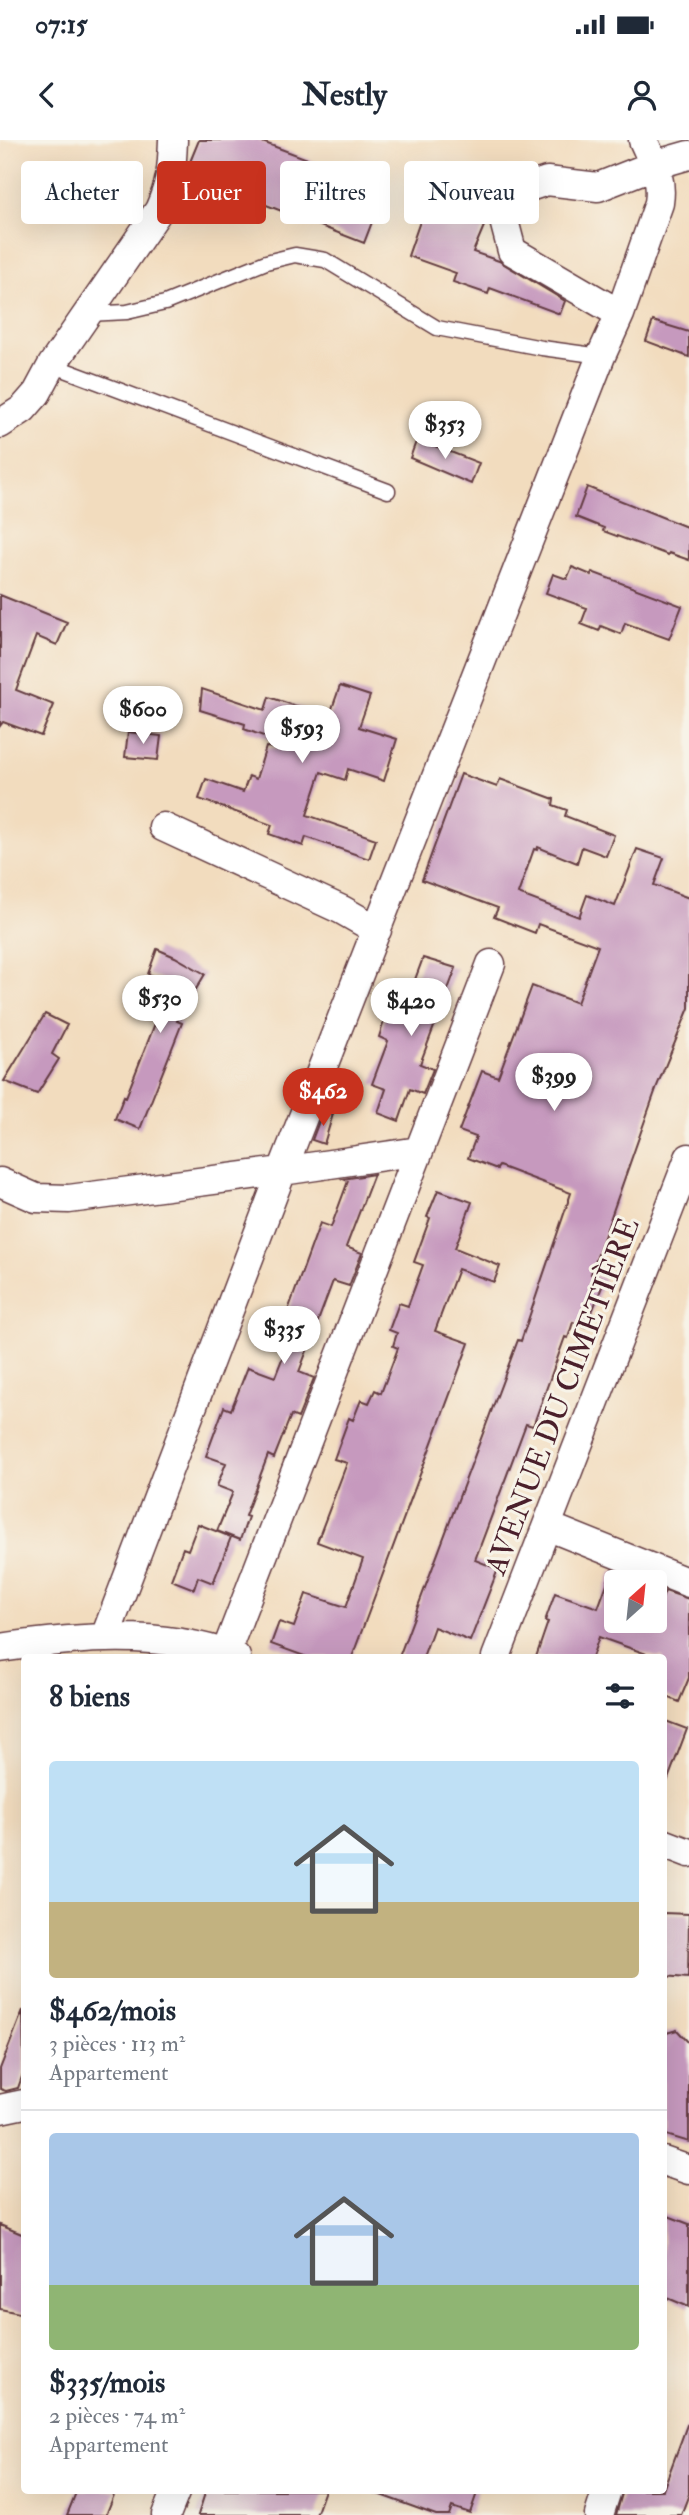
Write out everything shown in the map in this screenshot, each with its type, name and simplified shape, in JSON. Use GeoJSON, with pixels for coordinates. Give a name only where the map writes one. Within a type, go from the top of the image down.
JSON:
{"type":"FeatureCollection","features":[{"type":"Feature","properties":{"kind":"street"},"geometry":{"type":"LineString","coordinates":[[0,424],[23,409],[37,393],[52,365],[159,210],[169,190],[173,140]]}},
{"type":"Feature","properties":{"kind":"street"},"geometry":{"type":"LineString","coordinates":[[105,1637],[282,1171],[601,356],[620,314],[659,203],[660,178],[648,152]]}},
{"type":"Feature","properties":{"kind":"street"},"geometry":{"type":"LineString","coordinates":[[620,314],[512,251],[502,213],[520,190],[547,181],[598,187],[648,152],[689,155]]}},
{"type":"Feature","properties":{"kind":"street"},"geometry":{"type":"LineString","coordinates":[[163,827],[342,910],[377,930]]}},
{"type":"Feature","properties":{"kind":"street"},"geometry":{"type":"LineString","coordinates":[[229,1654],[491,964]]}},
{"type":"Feature","properties":{"kind":"street"},"geometry":{"type":"LineString","coordinates":[[0,1182],[36,1198],[69,1199],[419,1151]]}},
{"type":"Feature","properties":{"kind":"street","name":"AVENUE DU CIMETIÈRE"},"geometry":{"type":"LineString","coordinates":[[497,1654],[689,1158]]}},
{"type":"Feature","properties":{"kind":"street"},"geometry":{"type":"LineString","coordinates":[[547,1526],[689,1583]]}},
{"type":"Feature","properties":{"kind":"street"},"geometry":{"type":"LineString","coordinates":[[0,1648],[47,1641],[149,1637],[220,1654]]}},
{"type":"Feature","properties":{"kind":"street"},"geometry":{"type":"LineString","coordinates":[[667,1845],[689,1853]]}},
{"type":"Feature","properties":{"kind":"street"},"geometry":{"type":"LineString","coordinates":[[0,2109],[21,2105]]}},
{"type":"Feature","properties":{"kind":"street"},"geometry":{"type":"LineString","coordinates":[[667,2162],[689,2170]]}},
{"type":"Feature","properties":{"kind":"street"},"geometry":{"type":"LineString","coordinates":[[166,2515],[174,2494]]}},
{"type":"Feature","properties":{"kind":"street"},"geometry":{"type":"LineString","coordinates":[[599,2515],[606,2494]]}},
{"type":"Feature","properties":{"kind":"lane"},"geometry":{"type":"LineString","coordinates":[[87,314],[127,312],[165,303],[266,262],[295,255],[326,260],[437,328],[601,356]]}},
{"type":"Feature","properties":{"kind":"lane"},"geometry":{"type":"LineString","coordinates":[[52,365],[388,491]]}},
{"type":"Feature","properties":{"kind":"building"},"geometry":{"type":"Polygon","coordinates":[[[199,140],[257,140],[313,161],[280,161],[280,210],[266,205],[266,161],[190,161],[199,140]]]}},
{"type":"Feature","properties":{"kind":"building"},"geometry":{"type":"Polygon","coordinates":[[[315,224],[371,224],[364,243],[315,224]]]}},
{"type":"Feature","properties":{"kind":"building"},"geometry":{"type":"Polygon","coordinates":[[[419,224],[479,224],[484,226],[473,252],[499,261],[565,301],[560,314],[490,288],[488,294],[453,282],[456,273],[408,256],[419,224]]]}},
{"type":"Feature","properties":{"kind":"building"},"geometry":{"type":"Polygon","coordinates":[[[653,321],[689,332],[689,357],[646,341],[653,321]]]}},
{"type":"Feature","properties":{"kind":"building"},"geometry":{"type":"Polygon","coordinates":[[[417,439],[479,463],[471,484],[410,458],[417,439]]]}},
{"type":"Feature","properties":{"kind":"building"},"geometry":{"type":"Polygon","coordinates":[[[587,487],[689,528],[689,560],[603,531],[604,528],[576,517],[587,487]]]}},
{"type":"Feature","properties":{"kind":"building"},"geometry":{"type":"Polygon","coordinates":[[[572,567],[682,606],[669,639],[625,623],[621,634],[601,626],[599,631],[581,624],[587,608],[546,593],[553,574],[567,579],[572,567]]]}},
{"type":"Feature","properties":{"kind":"building"},"geometry":{"type":"Polygon","coordinates":[[[0,595],[67,622],[57,645],[36,636],[16,690],[54,705],[41,736],[3,722],[0,726],[0,595]]]}},
{"type":"Feature","properties":{"kind":"building"},"geometry":{"type":"Polygon","coordinates":[[[340,686],[370,696],[359,727],[397,739],[384,781],[348,769],[345,780],[321,772],[307,815],[376,839],[369,859],[306,837],[303,846],[269,834],[272,825],[199,799],[206,779],[243,792],[249,776],[256,779],[266,747],[282,749],[283,743],[244,729],[245,724],[200,710],[202,689],[265,710],[269,697],[329,717],[340,686]]]}},
{"type":"Feature","properties":{"kind":"building"},"geometry":{"type":"Polygon","coordinates":[[[128,732],[161,736],[158,760],[125,757],[128,732]]]}},
{"type":"Feature","properties":{"kind":"building"},"geometry":{"type":"Polygon","coordinates":[[[461,774],[497,787],[500,779],[554,799],[553,805],[567,810],[565,816],[614,835],[606,856],[582,847],[577,863],[538,847],[537,850],[534,849],[518,894],[579,917],[587,895],[615,906],[637,849],[664,858],[654,885],[689,898],[689,1008],[657,1086],[591,1274],[605,1279],[586,1327],[573,1322],[568,1338],[565,1337],[533,1426],[526,1424],[475,1560],[498,1569],[470,1641],[434,1627],[424,1654],[400,1654],[518,1340],[521,1341],[571,1193],[499,1166],[497,1169],[468,1158],[476,1137],[459,1131],[482,1071],[498,1077],[532,986],[577,1003],[598,946],[538,924],[535,933],[494,917],[498,908],[422,880],[461,774]]]}},
{"type":"Feature","properties":{"kind":"building"},"geometry":{"type":"Polygon","coordinates":[[[157,949],[205,974],[177,1021],[182,1023],[140,1129],[115,1119],[171,983],[148,974],[157,949]]]}},
{"type":"Feature","properties":{"kind":"building"},"geometry":{"type":"Polygon","coordinates":[[[423,958],[456,968],[420,1064],[433,1069],[423,1094],[410,1089],[399,1121],[378,1113],[386,1089],[372,1084],[388,1041],[379,1037],[386,1015],[400,1020],[423,958]]]}},
{"type":"Feature","properties":{"kind":"building"},"geometry":{"type":"Polygon","coordinates":[[[45,1014],[67,1025],[52,1054],[59,1059],[37,1094],[4,1081],[45,1014]]]}},
{"type":"Feature","properties":{"kind":"building"},"geometry":{"type":"Polygon","coordinates":[[[323,1111],[333,1114],[324,1144],[312,1140],[323,1111]]]}},
{"type":"Feature","properties":{"kind":"building"},"geometry":{"type":"Polygon","coordinates":[[[374,1174],[346,1247],[362,1253],[349,1286],[333,1281],[299,1372],[314,1378],[298,1418],[291,1415],[274,1458],[268,1455],[245,1516],[248,1517],[240,1540],[217,1531],[233,1492],[217,1486],[226,1463],[206,1456],[224,1407],[231,1410],[248,1367],[275,1377],[294,1328],[282,1327],[320,1223],[331,1227],[348,1181],[343,1179],[374,1174]]]}},
{"type":"Feature","properties":{"kind":"building"},"geometry":{"type":"Polygon","coordinates":[[[438,1190],[472,1202],[455,1248],[500,1266],[494,1282],[458,1269],[435,1331],[469,1343],[353,1654],[299,1654],[271,1644],[279,1622],[294,1627],[306,1594],[346,1607],[363,1559],[317,1542],[347,1463],[334,1459],[349,1418],[353,1420],[361,1400],[369,1403],[375,1390],[381,1393],[398,1348],[393,1346],[397,1333],[389,1330],[399,1303],[408,1306],[423,1265],[414,1262],[430,1218],[427,1217],[438,1190]]]}},
{"type":"Feature","properties":{"kind":"building"},"geometry":{"type":"Polygon","coordinates":[[[198,1524],[231,1537],[213,1583],[198,1577],[194,1589],[171,1580],[183,1548],[188,1550],[198,1524]]]}},
{"type":"Feature","properties":{"kind":"building"},"geometry":{"type":"Polygon","coordinates":[[[604,1592],[604,1633],[667,1633],[667,1592],[689,1599],[689,1678],[679,1702],[667,1697],[667,1654],[647,1654],[599,1637],[593,1654],[537,1654],[555,1593],[598,1608],[604,1592]]]}},
{"type":"Feature","properties":{"kind":"building"},"geometry":{"type":"Polygon","coordinates":[[[667,1722],[687,1729],[667,1782],[667,1722]]]}},
{"type":"Feature","properties":{"kind":"building"},"geometry":{"type":"Polygon","coordinates":[[[667,1913],[689,1914],[688,1978],[667,1976],[667,1913]]]}},
{"type":"Feature","properties":{"kind":"building"},"geometry":{"type":"Polygon","coordinates":[[[21,2015],[21,2080],[18,2088],[6,2091],[0,2089],[0,2069],[21,2015]]]}},
{"type":"Feature","properties":{"kind":"building"},"geometry":{"type":"Polygon","coordinates":[[[677,2030],[689,2043],[689,2142],[667,2135],[667,2033],[677,2030]]]}},
{"type":"Feature","properties":{"kind":"building"},"geometry":{"type":"Polygon","coordinates":[[[667,2216],[689,2224],[689,2307],[667,2298],[667,2216]]]}},
{"type":"Feature","properties":{"kind":"building"},"geometry":{"type":"Polygon","coordinates":[[[0,2225],[21,2234],[21,2313],[0,2309],[0,2225]]]}},
{"type":"Feature","properties":{"kind":"building"},"geometry":{"type":"Polygon","coordinates":[[[687,2425],[689,2494],[681,2515],[616,2515],[622,2494],[667,2494],[667,2479],[687,2425]]]}},
{"type":"Feature","properties":{"kind":"building"},"geometry":{"type":"Polygon","coordinates":[[[75,2494],[114,2494],[106,2515],[67,2515],[75,2494]]]}},
{"type":"Feature","properties":{"kind":"building"},"geometry":{"type":"Polygon","coordinates":[[[205,2494],[324,2494],[316,2515],[198,2515],[205,2494]]]}},
{"type":"Feature","properties":{"kind":"building"},"geometry":{"type":"Polygon","coordinates":[[[378,2494],[477,2494],[470,2513],[452,2507],[449,2515],[436,2515],[378,2494]]]}}]}
